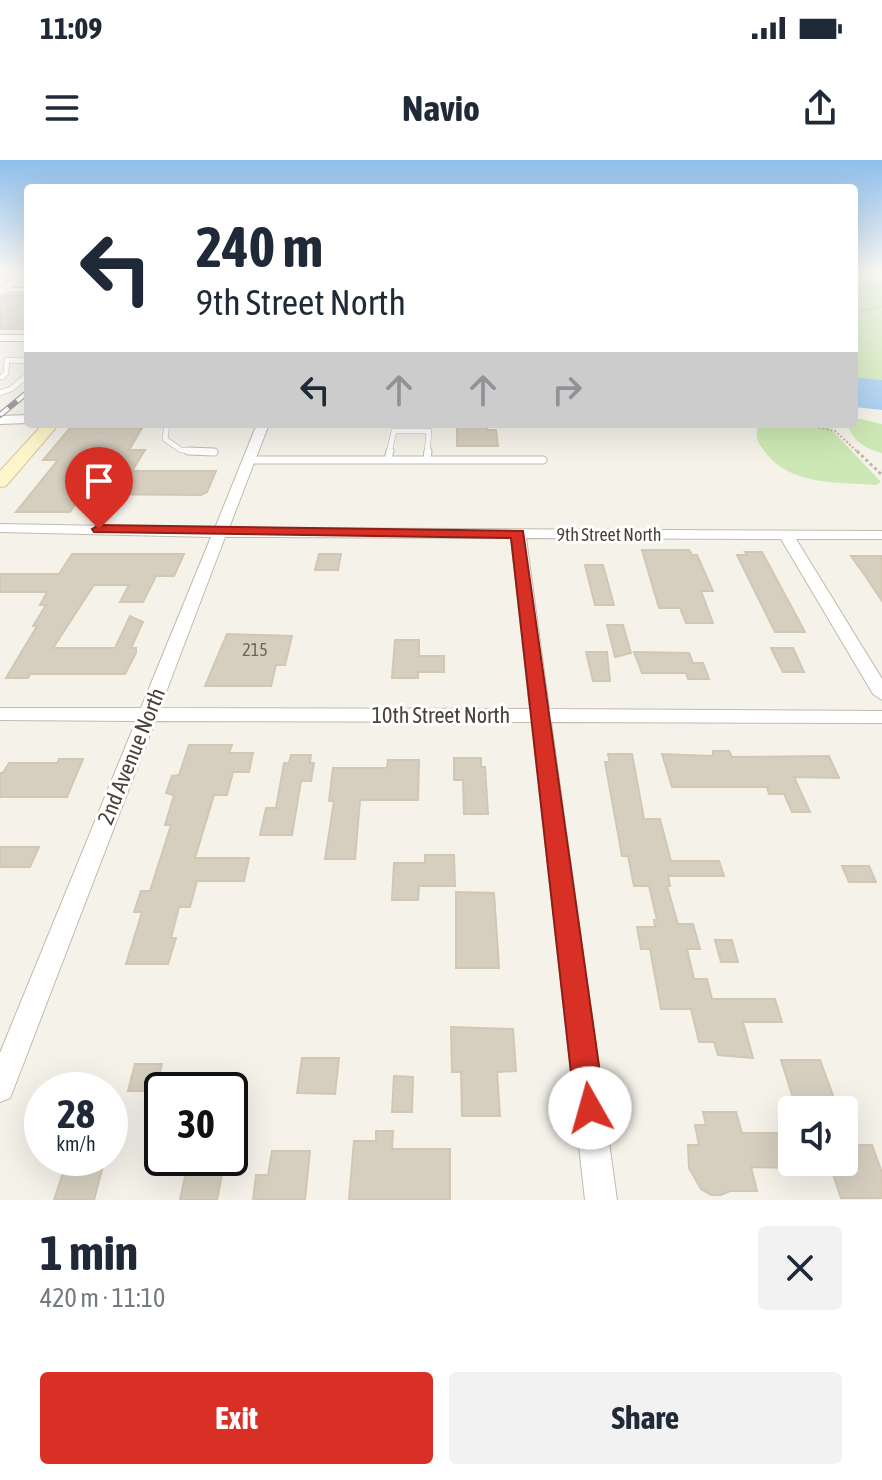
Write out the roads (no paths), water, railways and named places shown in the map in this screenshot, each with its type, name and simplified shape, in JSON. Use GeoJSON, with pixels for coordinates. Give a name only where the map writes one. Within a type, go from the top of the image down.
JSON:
{"type":"FeatureCollection","features":[{"type":"Feature","properties":{"kind":"main road"},"geometry":{"type":"LineString","coordinates":[[0,458],[24,428]]}},
{"type":"Feature","properties":{"kind":"main road"},"geometry":{"type":"LineString","coordinates":[[0,482],[47,428]]}},
{"type":"Feature","properties":{"kind":"street"},"geometry":{"type":"LineString","coordinates":[[0,338],[24,338]]}},
{"type":"Feature","properties":{"kind":"street"},"geometry":{"type":"LineString","coordinates":[[0,420],[24,422]]}},
{"type":"Feature","properties":{"kind":"street","name":"2nd Avenue North"},"geometry":{"type":"LineString","coordinates":[[0,1088],[261,428]]}},
{"type":"Feature","properties":{"kind":"street","name":"9th Street North"},"geometry":{"type":"LineString","coordinates":[[0,528],[882,535]]}},
{"type":"Feature","properties":{"kind":"street"},"geometry":{"type":"LineString","coordinates":[[518,534],[601,1200]]}},
{"type":"Feature","properties":{"kind":"street"},"geometry":{"type":"LineString","coordinates":[[786,535],[882,694]]}},
{"type":"Feature","properties":{"kind":"street","name":"10th Street North"},"geometry":{"type":"LineString","coordinates":[[0,714],[882,717]]}},
{"type":"Feature","properties":{"kind":"lane"},"geometry":{"type":"LineString","coordinates":[[2,377],[6,373],[7,360],[24,361]]}},
{"type":"Feature","properties":{"kind":"lane"},"geometry":{"type":"LineString","coordinates":[[0,393],[24,378]]}},
{"type":"Feature","properties":{"kind":"lane"},"geometry":{"type":"LineString","coordinates":[[166,428],[165,439],[171,446],[182,450],[214,452]]}},
{"type":"Feature","properties":{"kind":"lane"},"geometry":{"type":"LineString","coordinates":[[388,459],[394,431],[429,431],[427,459]]}},
{"type":"Feature","properties":{"kind":"lane"},"geometry":{"type":"LineString","coordinates":[[249,460],[543,460]]}},
{"type":"Feature","properties":{"kind":"water"},"geometry":{"type":"Polygon","coordinates":[[[858,377],[882,380],[882,410],[858,407],[858,377]]]}},
{"type":"Feature","properties":{"kind":"railway"},"geometry":{"type":"LineString","coordinates":[[0,415],[24,395]]}}]}
